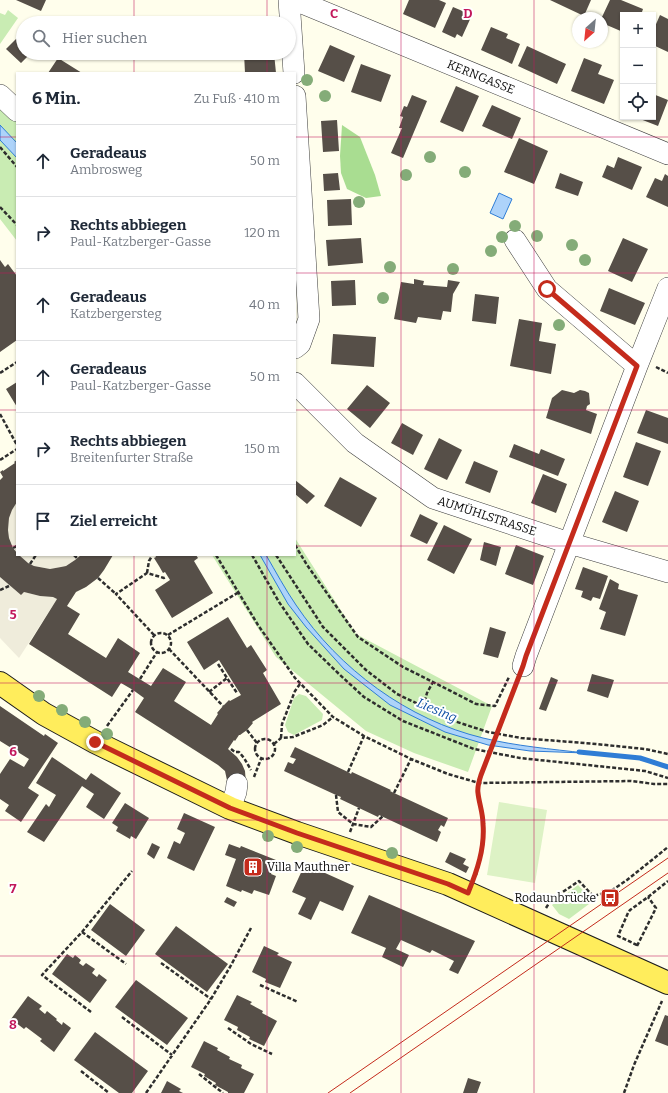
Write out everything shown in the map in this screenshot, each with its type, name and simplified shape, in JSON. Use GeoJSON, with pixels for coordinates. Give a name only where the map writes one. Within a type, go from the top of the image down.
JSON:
{"type":"FeatureCollection","features":[{"type":"Feature","properties":{"kind":"main road"},"geometry":{"type":"LineString","coordinates":[[0,683],[44,714],[95,742],[230,808],[291,831],[448,884],[665,992]]}},
{"type":"Feature","properties":{"kind":"street"},"geometry":{"type":"LineString","coordinates":[[289,0],[290,16]]}},
{"type":"Feature","properties":{"kind":"street","name":"KERNGASSE"},"geometry":{"type":"LineString","coordinates":[[295,0],[668,154]]}},
{"type":"Feature","properties":{"kind":"street"},"geometry":{"type":"LineString","coordinates":[[293,60],[294,72]]}},
{"type":"Feature","properties":{"kind":"street"},"geometry":{"type":"LineString","coordinates":[[0,95],[16,110]]}},
{"type":"Feature","properties":{"kind":"street"},"geometry":{"type":"LineString","coordinates":[[296,112],[309,319],[300,344],[296,347]]}},
{"type":"Feature","properties":{"kind":"street"},"geometry":{"type":"LineString","coordinates":[[515,240],[547,289],[637,366]]}},
{"type":"Feature","properties":{"kind":"street"},"geometry":{"type":"LineString","coordinates":[[525,661],[668,288]]}},
{"type":"Feature","properties":{"kind":"street","name":"AUMÜHLSTRASSE"},"geometry":{"type":"LineString","coordinates":[[296,384],[355,444],[434,498],[569,543],[668,572]]}},
{"type":"Feature","properties":{"kind":"street"},"geometry":{"type":"LineString","coordinates":[[230,808],[236,792],[246,780]]}},
{"type":"Feature","properties":{"kind":"path"},"geometry":{"type":"LineString","coordinates":[[0,147],[16,166]]}},
{"type":"Feature","properties":{"kind":"path"},"geometry":{"type":"LineString","coordinates":[[0,206],[16,224]]}},
{"type":"Feature","properties":{"kind":"path"},"geometry":{"type":"LineString","coordinates":[[0,373],[16,363]]}},
{"type":"Feature","properties":{"kind":"path"},"geometry":{"type":"LineString","coordinates":[[0,414],[16,442]]}},
{"type":"Feature","properties":{"kind":"path"},"geometry":{"type":"LineString","coordinates":[[0,460],[16,449]]}},
{"type":"Feature","properties":{"kind":"path"},"geometry":{"type":"LineString","coordinates":[[296,547],[358,637],[403,668],[476,704],[495,706],[517,659],[525,661],[479,783],[478,792],[483,824],[483,836],[479,864],[468,893]]}},
{"type":"Feature","properties":{"kind":"path"},"geometry":{"type":"LineString","coordinates":[[30,564],[35,556]]}},
{"type":"Feature","properties":{"kind":"path"},"geometry":{"type":"LineString","coordinates":[[116,594],[147,573],[149,561],[152,556]]}},
{"type":"Feature","properties":{"kind":"path"},"geometry":{"type":"LineString","coordinates":[[217,556],[258,625],[295,678],[333,717],[364,736],[411,759],[448,774],[479,783],[630,781],[668,784]]}},
{"type":"Feature","properties":{"kind":"path"},"geometry":{"type":"LineString","coordinates":[[253,556],[279,602],[308,644],[364,697],[403,721],[474,750],[520,758],[645,771],[668,778]]}},
{"type":"Feature","properties":{"kind":"path"},"geometry":{"type":"LineString","coordinates":[[277,556],[323,627],[366,670],[397,694],[454,721],[495,733],[522,738],[646,749],[668,754]]}},
{"type":"Feature","properties":{"kind":"path"},"geometry":{"type":"LineString","coordinates":[[147,573],[164,578],[166,577]]}},
{"type":"Feature","properties":{"kind":"path"},"geometry":{"type":"LineString","coordinates":[[98,578],[116,594],[154,635]]}},
{"type":"Feature","properties":{"kind":"path"},"geometry":{"type":"LineString","coordinates":[[0,590],[9,586]]}},
{"type":"Feature","properties":{"kind":"path"},"geometry":{"type":"LineString","coordinates":[[157,652],[151,641],[154,635],[160,633],[168,635],[239,592]]}},
{"type":"Feature","properties":{"kind":"path"},"geometry":{"type":"LineString","coordinates":[[157,652],[163,652],[169,649],[171,641],[168,635]]}},
{"type":"Feature","properties":{"kind":"path"},"geometry":{"type":"LineString","coordinates":[[169,649],[223,706]]}},
{"type":"Feature","properties":{"kind":"path"},"geometry":{"type":"LineString","coordinates":[[140,679],[157,652]]}},
{"type":"Feature","properties":{"kind":"path"},"geometry":{"type":"LineString","coordinates":[[218,664],[237,693]]}},
{"type":"Feature","properties":{"kind":"path"},"geometry":{"type":"LineString","coordinates":[[209,692],[227,678]]}},
{"type":"Feature","properties":{"kind":"path"},"geometry":{"type":"LineString","coordinates":[[423,707],[432,682]]}},
{"type":"Feature","properties":{"kind":"path"},"geometry":{"type":"LineString","coordinates":[[281,738],[282,724],[294,691],[300,684]]}},
{"type":"Feature","properties":{"kind":"path"},"geometry":{"type":"LineString","coordinates":[[105,728],[133,690]]}},
{"type":"Feature","properties":{"kind":"path"},"geometry":{"type":"LineString","coordinates":[[274,744],[281,738],[294,737],[323,725],[333,717]]}},
{"type":"Feature","properties":{"kind":"path"},"geometry":{"type":"LineString","coordinates":[[247,730],[257,743]]}},
{"type":"Feature","properties":{"kind":"path"},"geometry":{"type":"LineString","coordinates":[[348,772],[364,736]]}},
{"type":"Feature","properties":{"kind":"path"},"geometry":{"type":"LineString","coordinates":[[266,739],[272,741],[276,747],[274,755],[265,760],[258,757],[255,746],[257,743],[266,739]]}},
{"type":"Feature","properties":{"kind":"path"},"geometry":{"type":"LineString","coordinates":[[231,749],[235,752],[239,752],[244,758],[246,780]]}},
{"type":"Feature","properties":{"kind":"path"},"geometry":{"type":"LineString","coordinates":[[394,793],[411,759]]}},
{"type":"Feature","properties":{"kind":"path"},"geometry":{"type":"LineString","coordinates":[[336,795],[338,812],[353,826],[371,827],[383,816]]}},
{"type":"Feature","properties":{"kind":"path"},"geometry":{"type":"LineString","coordinates":[[353,826],[359,808]]}},
{"type":"Feature","properties":{"kind":"path"},"geometry":{"type":"LineString","coordinates":[[552,900],[579,881],[594,897],[611,890],[627,880],[668,847]]}},
{"type":"Feature","properties":{"kind":"path"},"geometry":{"type":"LineString","coordinates":[[91,1012],[42,975],[82,932],[132,871]]}},
{"type":"Feature","properties":{"kind":"path"},"geometry":{"type":"LineString","coordinates":[[648,897],[656,908],[637,945],[618,936],[630,910],[668,881]]}},
{"type":"Feature","properties":{"kind":"path"},"geometry":{"type":"LineString","coordinates":[[146,1093],[211,999],[251,928]]}},
{"type":"Feature","properties":{"kind":"path"},"geometry":{"type":"LineString","coordinates":[[82,932],[126,964]]}},
{"type":"Feature","properties":{"kind":"path"},"geometry":{"type":"LineString","coordinates":[[161,963],[211,999]]}},
{"type":"Feature","properties":{"kind":"path"},"geometry":{"type":"LineString","coordinates":[[260,985],[298,1002]]}},
{"type":"Feature","properties":{"kind":"path"},"geometry":{"type":"LineString","coordinates":[[624,1093],[634,1065],[665,992]]}},
{"type":"Feature","properties":{"kind":"path"},"geometry":{"type":"LineString","coordinates":[[122,1017],[172,1055]]}},
{"type":"Feature","properties":{"kind":"path"},"geometry":{"type":"LineString","coordinates":[[228,1028],[251,1044],[272,1054]]}},
{"type":"Feature","properties":{"kind":"path"},"geometry":{"type":"LineString","coordinates":[[81,1071],[109,1093]]}},
{"type":"Feature","properties":{"kind":"path"},"geometry":{"type":"LineString","coordinates":[[199,1074],[223,1093]]}},
{"type":"Feature","properties":{"kind":"green space"},"geometry":{"type":"Polygon","coordinates":[[[8,10],[16,16],[16,21],[0,44],[0,13],[5,15],[8,10]]]}},
{"type":"Feature","properties":{"kind":"green space"},"geometry":{"type":"Polygon","coordinates":[[[0,98],[16,115],[16,240],[0,219],[0,98]]]}},
{"type":"Feature","properties":{"kind":"green space"},"geometry":{"type":"Polygon","coordinates":[[[342,125],[360,137],[375,175],[381,196],[366,198],[347,189],[341,173],[340,156],[342,125]]]}},
{"type":"Feature","properties":{"kind":"green space"},"geometry":{"type":"Polygon","coordinates":[[[296,540],[356,634],[492,706],[468,772],[414,753],[366,731],[276,657],[213,556],[296,556],[296,540]]]}},
{"type":"Feature","properties":{"kind":"green space"},"geometry":{"type":"Polygon","coordinates":[[[299,694],[306,696],[323,714],[322,720],[294,735],[288,732],[285,725],[294,698],[299,694]]]}},
{"type":"Feature","properties":{"kind":"green space"},"geometry":{"type":"Polygon","coordinates":[[[499,802],[547,810],[535,883],[487,875],[499,802]]]}},
{"type":"Feature","properties":{"kind":"green space"},"geometry":{"type":"Polygon","coordinates":[[[578,885],[592,900],[569,919],[559,914],[552,905],[578,885]]]}},
{"type":"Feature","properties":{"kind":"shaded area"},"geometry":{"type":"Polygon","coordinates":[[[16,504],[16,551],[9,538],[8,530],[9,518],[16,504]]]}},
{"type":"Feature","properties":{"kind":"shaded area"},"geometry":{"type":"Polygon","coordinates":[[[20,556],[80,556],[66,566],[50,569],[34,566],[20,556]]]}},
{"type":"Feature","properties":{"kind":"shaded area"},"geometry":{"type":"Polygon","coordinates":[[[0,577],[21,595],[24,592],[57,599],[19,658],[0,638],[0,577]]]}},
{"type":"Feature","properties":{"kind":"water"},"geometry":{"type":"Polygon","coordinates":[[[0,125],[16,142],[16,157],[0,140],[0,125]]]}},
{"type":"Feature","properties":{"kind":"water"},"geometry":{"type":"Polygon","coordinates":[[[499,193],[512,199],[503,219],[490,213],[499,193]]]}},
{"type":"Feature","properties":{"kind":"water","name":"Liesing"},"geometry":{"type":"Polygon","coordinates":[[[261,556],[267,556],[296,605],[313,628],[333,650],[354,670],[378,689],[402,705],[428,719],[455,730],[483,738],[521,745],[585,753],[530,751],[488,745],[445,732],[390,705],[344,669],[306,627],[288,604],[261,556]]]}},
{"type":"Feature","properties":{"kind":"building"},"geometry":{"type":"Polygon","coordinates":[[[16,0],[46,0],[41,11],[16,0]]]}},
{"type":"Feature","properties":{"kind":"building"},"geometry":{"type":"Polygon","coordinates":[[[409,0],[439,0],[446,3],[435,28],[403,14],[409,0]]]}},
{"type":"Feature","properties":{"kind":"building"},"geometry":{"type":"Polygon","coordinates":[[[550,0],[591,0],[586,12],[576,12],[550,0]]]}},
{"type":"Feature","properties":{"kind":"building"},"geometry":{"type":"Polygon","coordinates":[[[610,0],[621,0],[643,9],[642,12],[620,12],[620,31],[608,26],[608,12],[604,12],[610,0]]]}},
{"type":"Feature","properties":{"kind":"building"},"geometry":{"type":"Polygon","coordinates":[[[453,7],[472,15],[462,37],[457,34],[455,38],[442,32],[453,7]]]}},
{"type":"Feature","properties":{"kind":"building"},"geometry":{"type":"Polygon","coordinates":[[[660,15],[668,19],[668,52],[656,46],[656,24],[660,15]]]}},
{"type":"Feature","properties":{"kind":"building"},"geometry":{"type":"Polygon","coordinates":[[[491,27],[508,34],[506,38],[520,44],[512,64],[481,50],[491,27]]]}},
{"type":"Feature","properties":{"kind":"building"},"geometry":{"type":"Polygon","coordinates":[[[16,39],[16,58],[6,49],[16,39]]]}},
{"type":"Feature","properties":{"kind":"building"},"geometry":{"type":"Polygon","coordinates":[[[330,45],[355,56],[344,82],[318,71],[330,45]]]}},
{"type":"Feature","properties":{"kind":"building"},"geometry":{"type":"Polygon","coordinates":[[[527,46],[566,64],[557,84],[518,66],[527,46]]]}},
{"type":"Feature","properties":{"kind":"building"},"geometry":{"type":"Polygon","coordinates":[[[584,58],[602,65],[598,74],[614,80],[604,104],[571,91],[584,58]]]}},
{"type":"Feature","properties":{"kind":"building"},"geometry":{"type":"Polygon","coordinates":[[[57,60],[61,60],[80,72],[49,72],[57,60]]]}},
{"type":"Feature","properties":{"kind":"building"},"geometry":{"type":"Polygon","coordinates":[[[244,60],[275,60],[276,72],[245,72],[244,60]]]}},
{"type":"Feature","properties":{"kind":"building"},"geometry":{"type":"Polygon","coordinates":[[[361,64],[391,75],[381,102],[351,92],[361,64]]]}},
{"type":"Feature","properties":{"kind":"building"},"geometry":{"type":"Polygon","coordinates":[[[456,86],[479,96],[463,132],[440,122],[456,86]]]}},
{"type":"Feature","properties":{"kind":"building"},"geometry":{"type":"Polygon","coordinates":[[[412,95],[427,101],[403,158],[391,153],[402,128],[399,128],[403,117],[400,116],[404,106],[407,107],[412,95]]]}},
{"type":"Feature","properties":{"kind":"building"},"geometry":{"type":"Polygon","coordinates":[[[656,95],[668,100],[658,126],[643,120],[656,120],[656,95]]]}},
{"type":"Feature","properties":{"kind":"building"},"geometry":{"type":"Polygon","coordinates":[[[492,105],[521,118],[512,139],[482,126],[492,105]]]}},
{"type":"Feature","properties":{"kind":"building"},"geometry":{"type":"Polygon","coordinates":[[[337,120],[339,151],[323,152],[321,121],[337,120]]]}},
{"type":"Feature","properties":{"kind":"building"},"geometry":{"type":"Polygon","coordinates":[[[519,138],[548,151],[534,184],[504,172],[519,138]]]}},
{"type":"Feature","properties":{"kind":"building"},"geometry":{"type":"Polygon","coordinates":[[[618,157],[642,167],[632,190],[602,177],[607,165],[614,168],[618,157]]]}},
{"type":"Feature","properties":{"kind":"building"},"geometry":{"type":"Polygon","coordinates":[[[338,173],[340,190],[324,191],[323,174],[338,173]]]}},
{"type":"Feature","properties":{"kind":"building"},"geometry":{"type":"Polygon","coordinates":[[[560,173],[583,182],[578,196],[555,188],[560,173]]]}},
{"type":"Feature","properties":{"kind":"building"},"geometry":{"type":"Polygon","coordinates":[[[665,174],[668,176],[668,207],[646,197],[655,178],[662,181],[665,174]]]}},
{"type":"Feature","properties":{"kind":"building"},"geometry":{"type":"Polygon","coordinates":[[[351,199],[352,225],[328,226],[327,200],[351,199]]]}},
{"type":"Feature","properties":{"kind":"building"},"geometry":{"type":"Polygon","coordinates":[[[361,238],[363,263],[328,266],[326,240],[361,238]]]}},
{"type":"Feature","properties":{"kind":"building"},"geometry":{"type":"Polygon","coordinates":[[[623,238],[648,249],[632,282],[608,271],[623,238]]]}},
{"type":"Feature","properties":{"kind":"building"},"geometry":{"type":"Polygon","coordinates":[[[0,260],[5,267],[8,264],[16,275],[16,341],[0,352],[0,260]]]}},
{"type":"Feature","properties":{"kind":"building"},"geometry":{"type":"Polygon","coordinates":[[[414,279],[424,281],[423,285],[447,287],[448,280],[460,282],[453,294],[451,312],[443,311],[441,320],[418,317],[416,323],[394,319],[401,282],[414,284],[414,279]]]}},
{"type":"Feature","properties":{"kind":"building"},"geometry":{"type":"Polygon","coordinates":[[[355,280],[356,305],[332,306],[331,281],[355,280]]]}},
{"type":"Feature","properties":{"kind":"building"},"geometry":{"type":"Polygon","coordinates":[[[609,288],[645,303],[635,325],[600,311],[609,288]]]}},
{"type":"Feature","properties":{"kind":"building"},"geometry":{"type":"Polygon","coordinates":[[[475,294],[499,297],[496,324],[472,321],[475,294]]]}},
{"type":"Feature","properties":{"kind":"building"},"geometry":{"type":"Polygon","coordinates":[[[519,319],[542,323],[539,341],[556,344],[551,374],[510,366],[519,319]]]}},
{"type":"Feature","properties":{"kind":"building"},"geometry":{"type":"Polygon","coordinates":[[[333,334],[376,337],[374,367],[331,364],[333,334]]]}},
{"type":"Feature","properties":{"kind":"building"},"geometry":{"type":"Polygon","coordinates":[[[16,383],[16,405],[6,389],[16,383]]]}},
{"type":"Feature","properties":{"kind":"building"},"geometry":{"type":"Polygon","coordinates":[[[367,385],[390,403],[370,428],[347,409],[367,385]]]}},
{"type":"Feature","properties":{"kind":"building"},"geometry":{"type":"Polygon","coordinates":[[[562,390],[574,393],[580,390],[589,393],[590,404],[587,406],[586,410],[597,414],[591,434],[546,418],[552,398],[562,390]]]}},
{"type":"Feature","properties":{"kind":"building"},"geometry":{"type":"Polygon","coordinates":[[[646,410],[668,418],[668,444],[637,433],[646,410]]]}},
{"type":"Feature","properties":{"kind":"building"},"geometry":{"type":"Polygon","coordinates":[[[402,423],[423,435],[413,455],[391,443],[402,423]]]}},
{"type":"Feature","properties":{"kind":"building"},"geometry":{"type":"Polygon","coordinates":[[[439,438],[462,450],[447,480],[424,469],[439,438]]]}},
{"type":"Feature","properties":{"kind":"building"},"geometry":{"type":"Polygon","coordinates":[[[636,442],[661,451],[648,486],[623,477],[636,442]]]}},
{"type":"Feature","properties":{"kind":"building"},"geometry":{"type":"Polygon","coordinates":[[[514,444],[539,454],[541,449],[565,459],[558,476],[509,457],[514,444]]]}},
{"type":"Feature","properties":{"kind":"building"},"geometry":{"type":"Polygon","coordinates":[[[16,461],[16,504],[9,518],[8,530],[9,538],[16,552],[16,556],[20,556],[34,566],[50,569],[66,566],[80,556],[112,556],[98,578],[76,592],[67,606],[80,614],[68,634],[106,658],[118,638],[140,653],[128,672],[151,686],[163,668],[186,682],[174,701],[211,725],[218,714],[217,713],[229,700],[230,701],[241,695],[219,660],[204,670],[187,642],[228,617],[247,648],[251,645],[267,670],[263,673],[281,704],[252,722],[253,723],[247,730],[239,735],[235,741],[234,740],[228,749],[242,764],[245,771],[246,784],[228,785],[225,771],[218,765],[135,712],[144,698],[133,690],[121,683],[112,697],[29,644],[57,599],[24,592],[21,595],[0,577],[0,480],[3,477],[0,472],[15,463],[14,462],[16,461]]]}},
{"type":"Feature","properties":{"kind":"building"},"geometry":{"type":"Polygon","coordinates":[[[474,461],[498,471],[490,493],[465,483],[474,461]]]}},
{"type":"Feature","properties":{"kind":"building"},"geometry":{"type":"Polygon","coordinates":[[[543,474],[567,484],[556,513],[531,503],[543,474]]]}},
{"type":"Feature","properties":{"kind":"building"},"geometry":{"type":"Polygon","coordinates":[[[340,477],[377,498],[361,527],[324,506],[340,477]]]}},
{"type":"Feature","properties":{"kind":"building"},"geometry":{"type":"Polygon","coordinates":[[[296,481],[315,496],[307,504],[296,495],[296,481]]]}},
{"type":"Feature","properties":{"kind":"building"},"geometry":{"type":"Polygon","coordinates":[[[615,491],[639,501],[627,532],[602,522],[615,491]]]}},
{"type":"Feature","properties":{"kind":"building"},"geometry":{"type":"Polygon","coordinates":[[[420,514],[438,523],[427,544],[410,536],[420,514]]]}},
{"type":"Feature","properties":{"kind":"building"},"geometry":{"type":"Polygon","coordinates":[[[444,525],[472,539],[454,574],[427,560],[444,525]]]}},
{"type":"Feature","properties":{"kind":"building"},"geometry":{"type":"Polygon","coordinates":[[[484,542],[501,547],[496,566],[480,560],[484,542]]]}},
{"type":"Feature","properties":{"kind":"building"},"geometry":{"type":"Polygon","coordinates":[[[516,545],[544,556],[533,585],[505,574],[516,545]]]}},
{"type":"Feature","properties":{"kind":"building"},"geometry":{"type":"Polygon","coordinates":[[[197,556],[198,558],[194,561],[213,593],[172,618],[155,590],[170,580],[165,572],[163,573],[154,558],[197,556]]]}},
{"type":"Feature","properties":{"kind":"building"},"geometry":{"type":"Polygon","coordinates":[[[583,567],[608,576],[600,599],[593,597],[591,601],[581,597],[583,591],[575,589],[583,567]]]}},
{"type":"Feature","properties":{"kind":"building"},"geometry":{"type":"Polygon","coordinates":[[[610,579],[619,584],[618,589],[638,595],[625,636],[600,629],[606,612],[599,609],[610,579]]]}},
{"type":"Feature","properties":{"kind":"building"},"geometry":{"type":"Polygon","coordinates":[[[490,627],[506,632],[498,658],[483,654],[490,627]]]}},
{"type":"Feature","properties":{"kind":"building"},"geometry":{"type":"Polygon","coordinates":[[[592,674],[614,680],[608,698],[587,691],[592,674]]]}},
{"type":"Feature","properties":{"kind":"building"},"geometry":{"type":"Polygon","coordinates":[[[551,677],[558,680],[546,711],[539,709],[551,677]]]}},
{"type":"Feature","properties":{"kind":"building"},"geometry":{"type":"Polygon","coordinates":[[[0,706],[44,736],[45,734],[58,743],[28,788],[39,795],[21,822],[5,811],[9,805],[0,799],[0,774],[10,759],[24,767],[29,759],[0,741],[0,706]]]}},
{"type":"Feature","properties":{"kind":"building"},"geometry":{"type":"Polygon","coordinates":[[[295,747],[351,774],[352,772],[391,790],[390,791],[448,818],[444,827],[441,825],[438,830],[441,832],[437,842],[379,815],[378,817],[340,799],[341,797],[284,771],[288,762],[293,764],[296,759],[290,757],[295,747]]]}},
{"type":"Feature","properties":{"kind":"building"},"geometry":{"type":"Polygon","coordinates":[[[52,757],[86,780],[91,773],[121,793],[104,819],[86,807],[94,794],[82,786],[44,842],[27,832],[46,804],[49,807],[56,795],[36,783],[52,757]]]}},
{"type":"Feature","properties":{"kind":"building"},"geometry":{"type":"Polygon","coordinates":[[[125,803],[149,818],[136,839],[131,836],[130,839],[116,831],[118,827],[112,823],[125,803]]]}},
{"type":"Feature","properties":{"kind":"building"},"geometry":{"type":"Polygon","coordinates":[[[184,813],[215,827],[194,871],[167,858],[174,841],[180,844],[185,833],[177,829],[184,813]]]}},
{"type":"Feature","properties":{"kind":"building"},"geometry":{"type":"Polygon","coordinates":[[[152,843],[160,847],[154,859],[147,854],[152,843]]]}},
{"type":"Feature","properties":{"kind":"building","name":"Villa Mauthner"},"geometry":{"type":"Polygon","coordinates":[[[229,844],[240,848],[241,846],[276,860],[271,874],[276,876],[269,895],[254,890],[252,894],[242,890],[241,892],[226,886],[236,859],[225,855],[229,844]]]}},
{"type":"Feature","properties":{"kind":"building"},"geometry":{"type":"Polygon","coordinates":[[[450,852],[466,859],[463,864],[469,867],[466,873],[445,862],[450,852]]]}},
{"type":"Feature","properties":{"kind":"building"},"geometry":{"type":"Polygon","coordinates":[[[305,864],[354,886],[343,911],[320,901],[311,920],[298,914],[306,898],[292,892],[305,864]]]}},
{"type":"Feature","properties":{"kind":"building"},"geometry":{"type":"Polygon","coordinates":[[[369,895],[475,941],[458,974],[449,970],[454,961],[432,950],[430,953],[401,940],[396,949],[409,955],[403,967],[382,957],[386,948],[351,933],[369,895]]]}},
{"type":"Feature","properties":{"kind":"building"},"geometry":{"type":"Polygon","coordinates":[[[227,897],[237,902],[234,907],[224,902],[227,897]]]}},
{"type":"Feature","properties":{"kind":"building"},"geometry":{"type":"Polygon","coordinates":[[[110,904],[145,930],[126,956],[91,930],[110,904]]]}},
{"type":"Feature","properties":{"kind":"building"},"geometry":{"type":"Polygon","coordinates":[[[176,926],[228,964],[207,992],[155,954],[176,926]]]}},
{"type":"Feature","properties":{"kind":"building"},"geometry":{"type":"Polygon","coordinates":[[[264,946],[279,953],[277,955],[292,962],[280,988],[265,982],[266,979],[252,972],[264,946]]]}},
{"type":"Feature","properties":{"kind":"building"},"geometry":{"type":"Polygon","coordinates":[[[67,954],[73,958],[75,955],[81,960],[79,963],[83,966],[86,963],[95,969],[92,973],[97,977],[99,974],[107,980],[90,1003],[52,974],[67,954]]]}},
{"type":"Feature","properties":{"kind":"building"},"geometry":{"type":"Polygon","coordinates":[[[136,980],[188,1018],[167,1045],[115,1007],[136,980]]]}},
{"type":"Feature","properties":{"kind":"building"},"geometry":{"type":"Polygon","coordinates":[[[237,995],[252,1002],[250,1004],[263,1011],[262,1013],[277,1021],[264,1046],[249,1039],[250,1037],[237,1030],[238,1027],[224,1020],[237,995]]]}},
{"type":"Feature","properties":{"kind":"building"},"geometry":{"type":"Polygon","coordinates":[[[28,996],[42,1006],[39,1009],[45,1014],[47,1011],[62,1025],[63,1022],[71,1028],[54,1052],[40,1041],[42,1039],[26,1027],[24,1029],[11,1019],[28,996]]]}},
{"type":"Feature","properties":{"kind":"building"},"geometry":{"type":"Polygon","coordinates":[[[665,1015],[668,1016],[668,1046],[655,1041],[665,1015]]]}},
{"type":"Feature","properties":{"kind":"building"},"geometry":{"type":"Polygon","coordinates":[[[95,1032],[148,1071],[132,1093],[119,1093],[74,1060],[95,1032]]]}},
{"type":"Feature","properties":{"kind":"building"},"geometry":{"type":"Polygon","coordinates":[[[204,1041],[218,1048],[217,1050],[230,1057],[229,1059],[242,1065],[241,1068],[254,1074],[244,1093],[228,1093],[215,1085],[216,1083],[204,1076],[205,1074],[191,1067],[204,1041]]]}},
{"type":"Feature","properties":{"kind":"building"},"geometry":{"type":"Polygon","coordinates":[[[468,1078],[481,1082],[477,1093],[463,1093],[468,1078]]]}},
{"type":"Feature","properties":{"kind":"building"},"geometry":{"type":"Polygon","coordinates":[[[167,1081],[181,1089],[179,1091],[183,1093],[161,1093],[167,1081]]]}},
{"type":"Feature","properties":{"kind":"waterway","name":"Liesing"},"geometry":{"type":"LineString","coordinates":[[579,752],[640,758],[668,767]]}},
{"type":"Feature","properties":{"kind":"tram line"},"geometry":{"type":"LineString","coordinates":[[328,1093],[668,858]]}},
{"type":"Feature","properties":{"kind":"tram line"},"geometry":{"type":"LineString","coordinates":[[350,1093],[668,873]]}},
{"type":"Feature","properties":{"kind":"place","name":"Villa Mauthner"},"geometry":{"type":"Point","coordinates":[253,867]}},
{"type":"Feature","properties":{"kind":"place","name":"Rodaunbrücke"},"geometry":{"type":"Point","coordinates":[610,898]}},
{"type":"Feature","properties":{"kind":"route"},"geometry":{"type":"LineString","coordinates":[[95,742],[230,808],[297,833],[448,884],[468,893],[479,864],[482,849],[483,824],[478,792],[481,775],[637,366],[547,289]]}}]}
